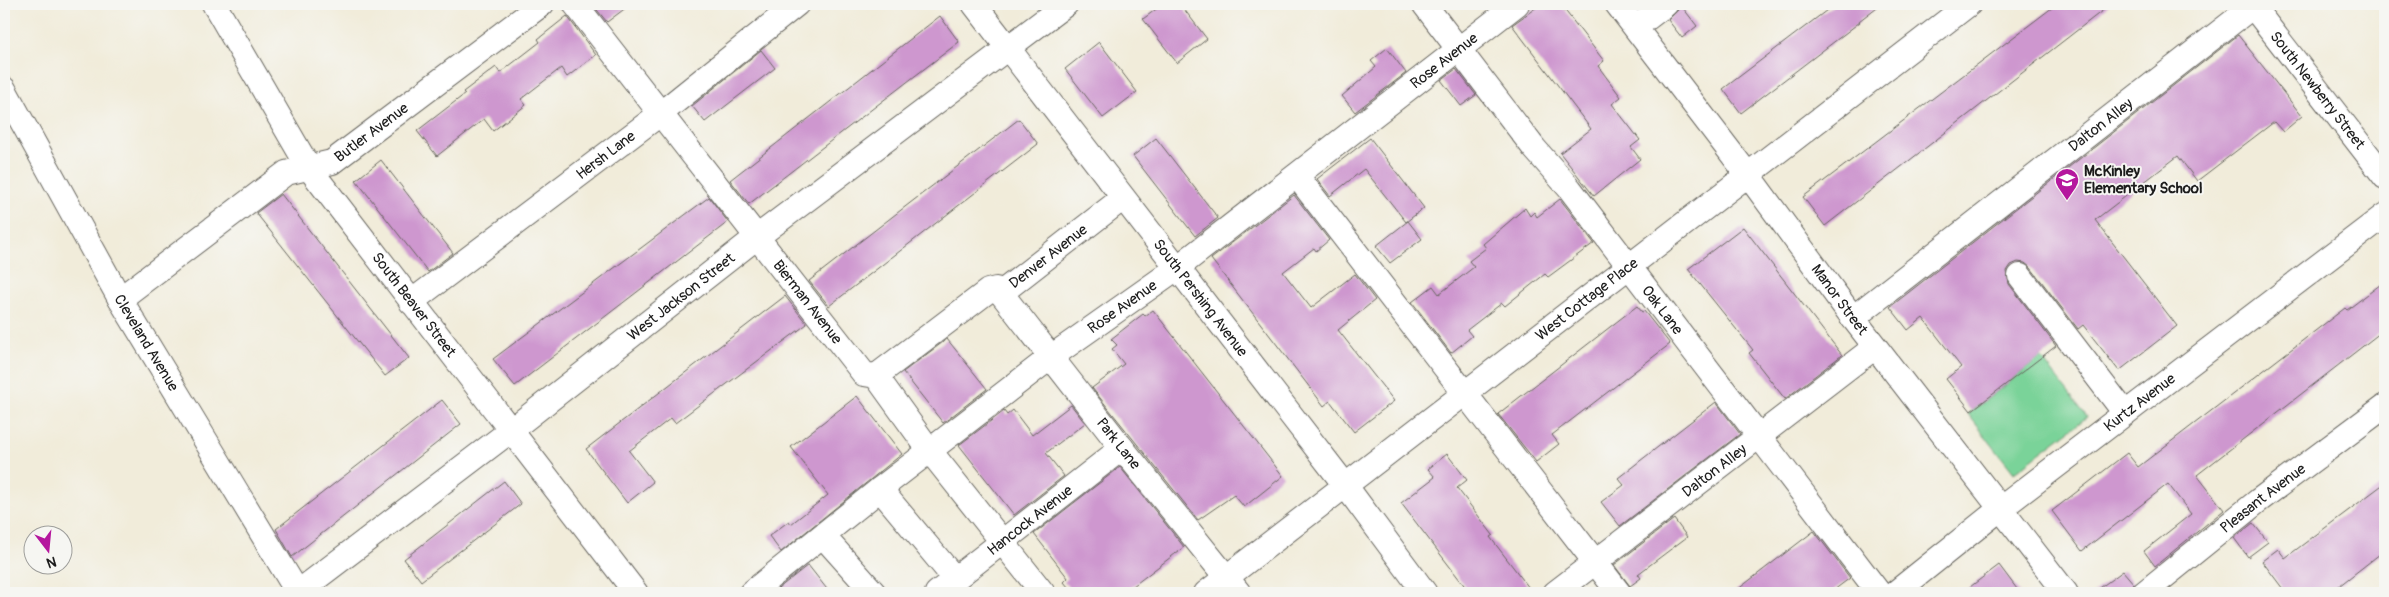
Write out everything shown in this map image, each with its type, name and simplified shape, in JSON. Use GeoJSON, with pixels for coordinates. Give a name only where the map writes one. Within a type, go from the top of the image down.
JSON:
{"type":"FeatureCollection","features":[{"type":"Feature","properties":{"kind":"street","name":"South Beaver Street"},"geometry":{"type":"LineString","coordinates":[[214,4],[309,168],[636,593]]}},
{"type":"Feature","properties":{"kind":"street","name":"Butler Avenue"},"geometry":{"type":"LineString","coordinates":[[120,299],[283,176],[332,162],[542,4]]}},
{"type":"Feature","properties":{"kind":"street","name":"Bierman Avenue"},"geometry":{"type":"LineString","coordinates":[[575,4],[864,374],[876,376],[930,451],[1043,593]]}},
{"type":"Feature","properties":{"kind":"street","name":"Hersh Lane"},"geometry":{"type":"LineString","coordinates":[[411,302],[660,114],[797,4]]}},
{"type":"Feature","properties":{"kind":"street","name":"South Pershing Avenue"},"geometry":{"type":"LineString","coordinates":[[974,4],[1345,485],[1425,593]]}},
{"type":"Feature","properties":{"kind":"street","name":"West Jackson Street"},"geometry":{"type":"LineString","coordinates":[[298,593],[510,431],[757,237],[1066,4]]}},
{"type":"Feature","properties":{"kind":"street","name":"Oak Lane"},"geometry":{"type":"LineString","coordinates":[[1424,4],[1457,50],[1534,148],[1570,188],[1629,268],[1760,435],[1879,593]]}},
{"type":"Feature","properties":{"kind":"street","name":"Rose Avenue"},"geometry":{"type":"LineString","coordinates":[[751,593],[880,489],[1051,357],[1177,268],[1517,4]]}},
{"type":"Feature","properties":{"kind":"street","name":"Manor Street"},"geometry":{"type":"LineString","coordinates":[[1617,4],[1748,175],[1875,347],[2066,593]]}},
{"type":"Feature","properties":{"kind":"street"},"geometry":{"type":"LineString","coordinates":[[1636,27],[1666,4]]}},
{"type":"Feature","properties":{"kind":"street","name":"West Cottage Place"},"geometry":{"type":"LineString","coordinates":[[1206,593],[1233,585],[1345,485],[1466,394],[1969,4]]}},
{"type":"Feature","properties":{"kind":"street","name":"South Newberry Street"},"geometry":{"type":"LineString","coordinates":[[2252,5],[2385,177]]}},
{"type":"Feature","properties":{"kind":"street","name":"Dalton Alley"},"geometry":{"type":"LineString","coordinates":[[1853,318],[2252,5]]}},
{"type":"Feature","properties":{"kind":"street","name":"Cleveland Avenue"},"geometry":{"type":"LineString","coordinates":[[4,89],[120,299],[298,593]]}},
{"type":"Feature","properties":{"kind":"street"},"geometry":{"type":"LineString","coordinates":[[1297,176],[1619,593]]}},
{"type":"Feature","properties":{"kind":"street","name":"Denver Avenue"},"geometry":{"type":"LineString","coordinates":[[876,376],[988,290],[1002,292],[1123,198]]}},
{"type":"Feature","properties":{"kind":"street","name":"Kurtz Avenue"},"geometry":{"type":"LineString","coordinates":[[1895,593],[2000,509],[2385,215]]}},
{"type":"Feature","properties":{"kind":"street"},"geometry":{"type":"LineString","coordinates":[[2020,276],[2126,413]]}},
{"type":"Feature","properties":{"kind":"street","name":"Park Lane"},"geometry":{"type":"LineString","coordinates":[[1002,292],[1122,448],[1233,585]]}},
{"type":"Feature","properties":{"kind":"street","name":"Dalton Alley"},"geometry":{"type":"LineString","coordinates":[[1555,593],[1875,347]]}},
{"type":"Feature","properties":{"kind":"street","name":"Pleasant Avenue"},"geometry":{"type":"LineString","coordinates":[[2144,593],[2258,501],[2385,406]]}},
{"type":"Feature","properties":{"kind":"street","name":"Hancock Avenue"},"geometry":{"type":"LineString","coordinates":[[937,593],[1122,448]]}},
{"type":"Feature","properties":{"kind":"street"},"geometry":{"type":"LineString","coordinates":[[880,489],[956,578]]}},
{"type":"Feature","properties":{"kind":"street"},"geometry":{"type":"LineString","coordinates":[[823,536],[874,593]]}},
{"type":"Feature","properties":{"kind":"green space"},"geometry":{"type":"Polygon","coordinates":[[[2041,357],[2087,417],[2014,473],[1968,414],[2041,357]]]}},
{"type":"Feature","properties":{"kind":"building"},"geometry":{"type":"Polygon","coordinates":[[[592,4],[631,4],[607,22],[592,4]]]}},
{"type":"Feature","properties":{"kind":"building"},"geometry":{"type":"Polygon","coordinates":[[[1163,4],[1180,4],[1207,39],[1177,63],[1143,19],[1163,4]]]}},
{"type":"Feature","properties":{"kind":"building"},"geometry":{"type":"Polygon","coordinates":[[[1541,4],[1560,4],[1604,61],[1598,66],[1621,97],[1612,104],[1640,140],[1631,147],[1640,159],[1594,196],[1560,153],[1591,129],[1512,25],[1541,4]]]}},
{"type":"Feature","properties":{"kind":"building"},"geometry":{"type":"Polygon","coordinates":[[[1680,4],[1697,26],[1682,38],[1668,20],[1678,10],[1680,4]]]}},
{"type":"Feature","properties":{"kind":"building"},"geometry":{"type":"Polygon","coordinates":[[[1835,4],[1881,4],[1741,113],[1723,89],[1835,4]]]}},
{"type":"Feature","properties":{"kind":"building"},"geometry":{"type":"Polygon","coordinates":[[[2057,4],[2111,4],[1825,226],[1803,197],[2057,4]]]}},
{"type":"Feature","properties":{"kind":"building"},"geometry":{"type":"Polygon","coordinates":[[[567,16],[596,55],[567,77],[561,68],[521,99],[526,105],[493,131],[484,119],[437,156],[417,131],[496,67],[500,73],[540,42],[538,39],[567,16]]]}},
{"type":"Feature","properties":{"kind":"building"},"geometry":{"type":"Polygon","coordinates":[[[940,16],[959,42],[749,204],[730,180],[940,16]]]}},
{"type":"Feature","properties":{"kind":"building","name":"McKinley Elementary School"},"geometry":{"type":"Polygon","coordinates":[[[2238,35],[2302,116],[2283,132],[2274,122],[2197,181],[2178,156],[2095,220],[2177,326],[2119,371],[2083,325],[2078,329],[2031,268],[2025,263],[2018,262],[2011,265],[2007,271],[2009,284],[2056,346],[1971,411],[1946,379],[1961,367],[1923,318],[1908,330],[1890,307],[2238,35]]]}},
{"type":"Feature","properties":{"kind":"building"},"geometry":{"type":"Polygon","coordinates":[[[1099,42],[1137,92],[1103,118],[1065,69],[1099,42]]]}},
{"type":"Feature","properties":{"kind":"building"},"geometry":{"type":"Polygon","coordinates":[[[1387,48],[1406,73],[1355,112],[1342,96],[1376,67],[1371,61],[1387,48]]]}},
{"type":"Feature","properties":{"kind":"building"},"geometry":{"type":"Polygon","coordinates":[[[761,50],[775,68],[705,122],[692,106],[761,50]]]}},
{"type":"Feature","properties":{"kind":"building"},"geometry":{"type":"Polygon","coordinates":[[[1456,69],[1476,95],[1461,106],[1441,80],[1456,69]]]}},
{"type":"Feature","properties":{"kind":"building"},"geometry":{"type":"Polygon","coordinates":[[[1019,119],[1038,144],[829,306],[809,281],[1019,119]]]}},
{"type":"Feature","properties":{"kind":"building"},"geometry":{"type":"Polygon","coordinates":[[[1156,138],[1218,218],[1195,236],[1133,156],[1156,138]]]}},
{"type":"Feature","properties":{"kind":"building"},"geometry":{"type":"Polygon","coordinates":[[[1370,138],[1424,208],[1406,222],[1364,169],[1330,196],[1317,179],[1370,138]]]}},
{"type":"Feature","properties":{"kind":"building"},"geometry":{"type":"Polygon","coordinates":[[[381,160],[453,253],[428,272],[356,180],[381,160]]]}},
{"type":"Feature","properties":{"kind":"building"},"geometry":{"type":"Polygon","coordinates":[[[281,194],[409,358],[385,376],[256,213],[281,194]]]}},
{"type":"Feature","properties":{"kind":"building"},"geometry":{"type":"Polygon","coordinates":[[[1294,195],[1329,240],[1316,251],[1314,248],[1283,272],[1311,308],[1355,274],[1375,300],[1338,330],[1394,401],[1354,432],[1330,401],[1324,406],[1211,259],[1294,195]]]}},
{"type":"Feature","properties":{"kind":"building"},"geometry":{"type":"Polygon","coordinates":[[[709,197],[728,222],[515,386],[493,359],[709,197]]]}},
{"type":"Feature","properties":{"kind":"building"},"geometry":{"type":"Polygon","coordinates":[[[1560,199],[1594,243],[1548,277],[1545,274],[1505,306],[1502,303],[1467,330],[1472,336],[1451,353],[1412,302],[1433,286],[1439,294],[1474,267],[1469,261],[1486,248],[1483,244],[1525,208],[1530,216],[1534,212],[1537,217],[1560,199]]]}},
{"type":"Feature","properties":{"kind":"building"},"geometry":{"type":"Polygon","coordinates":[[[1408,221],[1422,239],[1390,263],[1376,246],[1408,221]]]}},
{"type":"Feature","properties":{"kind":"building"},"geometry":{"type":"Polygon","coordinates":[[[1743,227],[1842,355],[1785,399],[1749,353],[1753,350],[1688,269],[1743,227]]]}},
{"type":"Feature","properties":{"kind":"building"},"geometry":{"type":"Polygon","coordinates":[[[2385,281],[2385,329],[2197,475],[2224,510],[2155,566],[2144,551],[2191,514],[2168,484],[2082,551],[2052,511],[2127,453],[2138,467],[2345,308],[2347,310],[2385,281]]]}},
{"type":"Feature","properties":{"kind":"building"},"geometry":{"type":"Polygon","coordinates":[[[785,296],[807,324],[675,423],[671,418],[629,451],[653,482],[627,503],[586,449],[785,296]]]}},
{"type":"Feature","properties":{"kind":"building"},"geometry":{"type":"Polygon","coordinates":[[[1637,306],[1642,312],[1644,311],[1670,344],[1552,435],[1559,444],[1536,462],[1498,414],[1637,306]]]}},
{"type":"Feature","properties":{"kind":"building"},"geometry":{"type":"Polygon","coordinates":[[[1153,310],[1283,476],[1244,507],[1234,495],[1198,520],[1092,388],[1124,364],[1112,349],[1117,345],[1111,339],[1143,314],[1145,316],[1153,310]]]}},
{"type":"Feature","properties":{"kind":"building"},"geometry":{"type":"Polygon","coordinates":[[[947,339],[987,389],[943,423],[903,372],[947,339]]]}},
{"type":"Feature","properties":{"kind":"building"},"geometry":{"type":"Polygon","coordinates":[[[857,396],[902,454],[781,552],[769,536],[789,521],[791,524],[828,495],[791,447],[857,396]]]}},
{"type":"Feature","properties":{"kind":"building"},"geometry":{"type":"Polygon","coordinates":[[[442,400],[461,424],[292,557],[276,529],[442,400]]]}},
{"type":"Feature","properties":{"kind":"building"},"geometry":{"type":"Polygon","coordinates":[[[1716,402],[1740,434],[1620,526],[1601,502],[1624,485],[1618,478],[1716,402]]]}},
{"type":"Feature","properties":{"kind":"building"},"geometry":{"type":"Polygon","coordinates":[[[1071,405],[1085,423],[1046,453],[1064,476],[1014,515],[959,445],[1004,411],[1007,415],[1013,410],[1032,435],[1071,405]]]}},
{"type":"Feature","properties":{"kind":"building"},"geometry":{"type":"Polygon","coordinates":[[[1447,454],[1467,480],[1457,488],[1493,535],[1490,537],[1533,593],[1470,593],[1401,503],[1435,477],[1428,469],[1447,454]]]}},
{"type":"Feature","properties":{"kind":"building"},"geometry":{"type":"Polygon","coordinates":[[[1120,467],[1184,547],[1124,593],[1073,593],[1064,582],[1068,578],[1034,534],[1120,467]]]}},
{"type":"Feature","properties":{"kind":"building"},"geometry":{"type":"Polygon","coordinates":[[[504,481],[521,504],[421,581],[404,559],[504,481]]]}},
{"type":"Feature","properties":{"kind":"building"},"geometry":{"type":"Polygon","coordinates":[[[2385,483],[2385,550],[2330,593],[2286,593],[2262,561],[2278,549],[2285,558],[2385,483]]]}},
{"type":"Feature","properties":{"kind":"building"},"geometry":{"type":"Polygon","coordinates":[[[1674,519],[1687,537],[1638,574],[1641,578],[1630,586],[1614,565],[1674,519]]]}},
{"type":"Feature","properties":{"kind":"building"},"geometry":{"type":"Polygon","coordinates":[[[2253,523],[2268,542],[2248,557],[2234,538],[2253,523]]]}},
{"type":"Feature","properties":{"kind":"building"},"geometry":{"type":"Polygon","coordinates":[[[1814,531],[1850,578],[1830,593],[1733,593],[1814,531]]]}},
{"type":"Feature","properties":{"kind":"building"},"geometry":{"type":"Polygon","coordinates":[[[808,565],[830,593],[773,593],[784,584],[808,565]]]}},
{"type":"Feature","properties":{"kind":"building"},"geometry":{"type":"Polygon","coordinates":[[[1999,565],[2020,593],[1962,593],[1999,565]]]}},
{"type":"Feature","properties":{"kind":"building"},"geometry":{"type":"Polygon","coordinates":[[[2123,571],[2134,584],[2131,593],[2093,593],[2123,571]]]}},
{"type":"Feature","properties":{"kind":"place","name":"McKinley Elementary School"},"geometry":{"type":"Point","coordinates":[2067,201]}}]}
